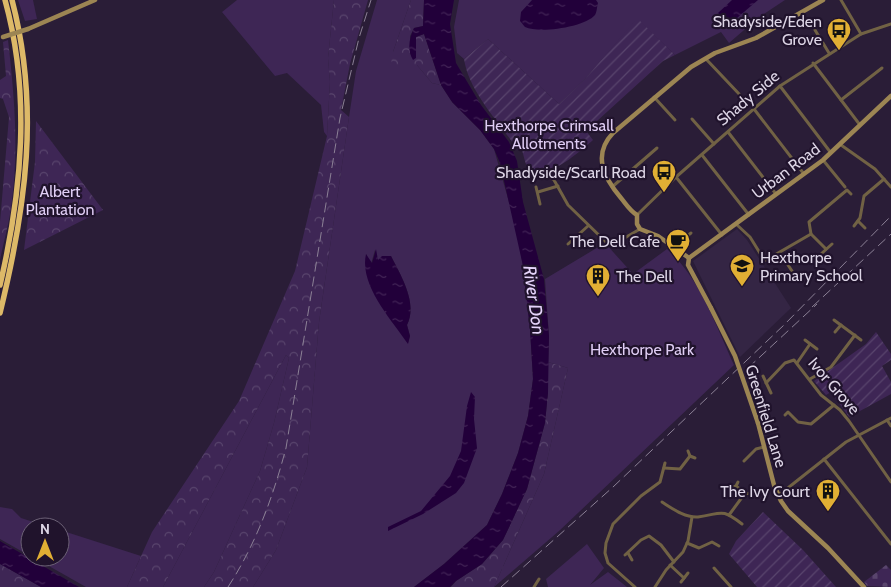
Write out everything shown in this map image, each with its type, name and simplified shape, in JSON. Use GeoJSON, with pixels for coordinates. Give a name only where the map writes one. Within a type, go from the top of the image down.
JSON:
{"type":"FeatureCollection","features":[{"type":"Feature","properties":{"kind":"highway"},"geometry":{"type":"LineString","coordinates":[[0,284],[18,195],[22,135],[19,78],[5,0]]}},
{"type":"Feature","properties":{"kind":"highway"},"geometry":{"type":"LineString","coordinates":[[0,313],[22,206],[28,134],[25,76],[12,0]]}},
{"type":"Feature","properties":{"kind":"street"},"geometry":{"type":"LineString","coordinates":[[2,38],[28,29],[95,0]]}},
{"type":"Feature","properties":{"kind":"street"},"geometry":{"type":"LineString","coordinates":[[689,258],[658,236],[640,229],[637,224],[637,215],[606,180],[601,164],[606,143],[613,133],[682,73],[705,58],[756,38],[823,0]]}},
{"type":"Feature","properties":{"kind":"street"},"geometry":{"type":"LineString","coordinates":[[841,0],[861,34]]}},
{"type":"Feature","properties":{"kind":"street","name":"Shady Side"},"geometry":{"type":"LineString","coordinates":[[637,215],[676,177],[780,86],[861,34],[891,24]]}},
{"type":"Feature","properties":{"kind":"street"},"geometry":{"type":"LineString","coordinates":[[815,30],[830,53]]}},
{"type":"Feature","properties":{"kind":"street"},"geometry":{"type":"LineString","coordinates":[[705,58],[741,96]]}},
{"type":"Feature","properties":{"kind":"street"},"geometry":{"type":"LineString","coordinates":[[813,64],[861,126]]}},
{"type":"Feature","properties":{"kind":"street"},"geometry":{"type":"LineString","coordinates":[[841,100],[882,68]]}},
{"type":"Feature","properties":{"kind":"street"},"geometry":{"type":"LineString","coordinates":[[780,86],[831,153]]}},
{"type":"Feature","properties":{"kind":"street","name":"Urban Road"},"geometry":{"type":"LineString","coordinates":[[689,258],[823,160],[891,96]]}},
{"type":"Feature","properties":{"kind":"street"},"geometry":{"type":"LineString","coordinates":[[654,97],[675,120]]}},
{"type":"Feature","properties":{"kind":"street"},"geometry":{"type":"LineString","coordinates":[[754,109],[804,174]]}},
{"type":"Feature","properties":{"kind":"street"},"geometry":{"type":"LineString","coordinates":[[692,119],[714,144]]}},
{"type":"Feature","properties":{"kind":"street"},"geometry":{"type":"LineString","coordinates":[[728,132],[776,194]]}},
{"type":"Feature","properties":{"kind":"street"},"geometry":{"type":"LineString","coordinates":[[841,145],[875,169],[891,187]]}},
{"type":"Feature","properties":{"kind":"street"},"geometry":{"type":"LineString","coordinates":[[612,187],[657,148]]}},
{"type":"Feature","properties":{"kind":"street"},"geometry":{"type":"LineString","coordinates":[[702,154],[748,215]]}},
{"type":"Feature","properties":{"kind":"street"},"geometry":{"type":"LineString","coordinates":[[823,160],[844,187]]}},
{"type":"Feature","properties":{"kind":"street"},"geometry":{"type":"LineString","coordinates":[[547,175],[552,177],[568,205],[606,242],[612,244],[640,229]]}},
{"type":"Feature","properties":{"kind":"street"},"geometry":{"type":"LineString","coordinates":[[676,177],[722,235]]}},
{"type":"Feature","properties":{"kind":"street"},"geometry":{"type":"LineString","coordinates":[[854,226],[858,222],[864,196],[884,179]]}},
{"type":"Feature","properties":{"kind":"street"},"geometry":{"type":"LineString","coordinates":[[538,192],[558,186]]}},
{"type":"Feature","properties":{"kind":"street"},"geometry":{"type":"LineString","coordinates":[[536,187],[540,204]]}},
{"type":"Feature","properties":{"kind":"street"},"geometry":{"type":"LineString","coordinates":[[826,249],[811,234],[810,220],[847,190],[851,194]]}},
{"type":"Feature","properties":{"kind":"street"},"geometry":{"type":"LineString","coordinates":[[858,222],[865,228]]}},
{"type":"Feature","properties":{"kind":"street"},"geometry":{"type":"LineString","coordinates":[[736,224],[750,237],[764,259],[770,259],[811,234]]}},
{"type":"Feature","properties":{"kind":"street"},"geometry":{"type":"LineString","coordinates":[[568,244],[588,226]]}},
{"type":"Feature","properties":{"kind":"street"},"geometry":{"type":"LineString","coordinates":[[680,232],[685,237]]}},
{"type":"Feature","properties":{"kind":"street"},"geometry":{"type":"LineString","coordinates":[[673,247],[691,233]]}},
{"type":"Feature","properties":{"kind":"street"},"geometry":{"type":"LineString","coordinates":[[821,254],[832,244]]}},
{"type":"Feature","properties":{"kind":"street"},"geometry":{"type":"LineString","coordinates":[[780,253],[794,274]]}},
{"type":"Feature","properties":{"kind":"street","name":"Greenfield Lane"},"geometry":{"type":"LineString","coordinates":[[689,258],[688,265],[735,356],[758,423],[778,495],[788,511],[828,548],[864,587]]}},
{"type":"Feature","properties":{"kind":"street"},"geometry":{"type":"LineString","coordinates":[[834,320],[861,340]]}},
{"type":"Feature","properties":{"kind":"street"},"geometry":{"type":"LineString","coordinates":[[836,332],[841,325]]}},
{"type":"Feature","properties":{"kind":"street"},"geometry":{"type":"LineString","coordinates":[[810,379],[831,367],[855,336]]}},
{"type":"Feature","properties":{"kind":"street"},"geometry":{"type":"LineString","coordinates":[[805,340],[817,349]]}},
{"type":"Feature","properties":{"kind":"street"},"geometry":{"type":"LineString","coordinates":[[797,363],[810,344]]}},
{"type":"Feature","properties":{"kind":"street","name":"Ivor Grove"},"geometry":{"type":"LineString","coordinates":[[766,382],[788,361],[794,360],[821,395],[834,405],[849,421],[891,482]]}},
{"type":"Feature","properties":{"kind":"street"},"geometry":{"type":"LineString","coordinates":[[762,376],[771,393]]}},
{"type":"Feature","properties":{"kind":"street"},"geometry":{"type":"LineString","coordinates":[[785,415],[788,412],[798,422],[811,424],[834,405]]}},
{"type":"Feature","properties":{"kind":"street"},"geometry":{"type":"LineString","coordinates":[[778,495],[858,435],[891,418]]}},
{"type":"Feature","properties":{"kind":"street"},"geometry":{"type":"LineString","coordinates":[[886,420],[891,426]]}},
{"type":"Feature","properties":{"kind":"street"},"geometry":{"type":"LineString","coordinates":[[744,460],[756,449],[764,447]]}},
{"type":"Feature","properties":{"kind":"street"},"geometry":{"type":"LineString","coordinates":[[688,451],[690,456],[695,458]]}},
{"type":"Feature","properties":{"kind":"street"},"geometry":{"type":"LineString","coordinates":[[635,587],[608,564],[605,553],[611,527],[641,496],[660,482],[664,466],[680,469],[690,456]]}},
{"type":"Feature","properties":{"kind":"street"},"geometry":{"type":"LineString","coordinates":[[824,459],[891,544]]}},
{"type":"Feature","properties":{"kind":"street"},"geometry":{"type":"LineString","coordinates":[[731,488],[737,484],[743,494]]}},
{"type":"Feature","properties":{"kind":"street"},"geometry":{"type":"LineString","coordinates":[[729,515],[743,494],[752,493]]}},
{"type":"Feature","properties":{"kind":"street"},"geometry":{"type":"LineString","coordinates":[[662,502],[692,517],[713,513],[729,515],[742,524]]}},
{"type":"Feature","properties":{"kind":"street"},"geometry":{"type":"LineString","coordinates":[[668,506],[672,502]]}},
{"type":"Feature","properties":{"kind":"street"},"geometry":{"type":"LineString","coordinates":[[655,587],[683,552],[687,543],[692,517]]}},
{"type":"Feature","properties":{"kind":"street"},"geometry":{"type":"LineString","coordinates":[[649,531],[649,536]]}},
{"type":"Feature","properties":{"kind":"street"},"geometry":{"type":"LineString","coordinates":[[649,536],[661,545],[674,562]]}},
{"type":"Feature","properties":{"kind":"street"},"geometry":{"type":"LineString","coordinates":[[632,560],[626,554],[641,540],[649,536]]}},
{"type":"Feature","properties":{"kind":"street"},"geometry":{"type":"LineString","coordinates":[[687,543],[701,548],[712,542],[719,546]]}},
{"type":"Feature","properties":{"kind":"street"},"geometry":{"type":"LineString","coordinates":[[701,548],[701,554]]}},
{"type":"Feature","properties":{"kind":"street"},"geometry":{"type":"LineString","coordinates":[[670,566],[684,578]]}},
{"type":"Feature","properties":{"kind":"street"},"geometry":{"type":"LineString","coordinates":[[714,568],[731,587]]}},
{"type":"Feature","properties":{"kind":"street"},"geometry":{"type":"LineString","coordinates":[[682,582],[688,573]]}},
{"type":"Feature","properties":{"kind":"street"},"geometry":{"type":"LineString","coordinates":[[534,587],[539,579]]}},
{"type":"Feature","properties":{"kind":"shaded area","name":"Hexthorpe Primary School"},"geometry":{"type":"Polygon","coordinates":[[[737,229],[747,240],[791,308],[740,357],[693,261],[737,229]]]}},
{"type":"Feature","properties":{"kind":"green space"},"geometry":{"type":"Polygon","coordinates":[[[18,0],[33,0],[37,19],[25,21],[18,0]]]}},
{"type":"Feature","properties":{"kind":"green space"},"geometry":{"type":"Polygon","coordinates":[[[237,0],[334,0],[328,58],[330,82],[327,136],[324,132],[321,105],[287,73],[275,76],[222,12],[237,0]]]}},
{"type":"Feature","properties":{"kind":"green space"},"geometry":{"type":"Polygon","coordinates":[[[334,0],[368,0],[350,64],[341,110],[349,117],[319,322],[307,467],[276,550],[253,587],[204,587],[214,572],[260,471],[274,423],[289,358],[286,355],[163,587],[127,587],[152,532],[239,401],[295,271],[327,136],[330,82],[328,58],[334,0]]]}},
{"type":"Feature","properties":{"kind":"green space"},"geometry":{"type":"Polygon","coordinates":[[[377,0],[411,0],[393,52],[417,65],[432,83],[441,85],[452,102],[480,130],[494,149],[516,227],[523,266],[530,329],[533,379],[528,416],[518,453],[502,494],[487,525],[444,564],[414,587],[253,587],[276,550],[307,467],[319,322],[356,71],[377,0]],[[375,250],[371,264],[366,254],[372,289],[408,343],[410,336],[407,325],[411,308],[407,290],[391,256],[378,261],[375,250]]]}},
{"type":"Feature","properties":{"kind":"green space"},"geometry":{"type":"Polygon","coordinates":[[[411,0],[424,0],[423,26],[414,28],[410,36],[410,55],[416,37],[424,34],[441,85],[432,83],[417,65],[390,69],[393,52],[411,0]]]}},
{"type":"Feature","properties":{"kind":"green space"},"geometry":{"type":"Polygon","coordinates":[[[459,0],[785,0],[758,18],[729,43],[721,32],[675,55],[637,19],[585,79],[559,104],[488,39],[464,59],[457,53],[454,27],[459,0]]]}},
{"type":"Feature","properties":{"kind":"green space","name":"Hexthorpe Crimsall Allotments"},"geometry":{"type":"Polygon","coordinates":[[[637,18],[675,55],[663,61],[586,131],[593,140],[580,151],[562,164],[543,173],[535,173],[529,169],[522,150],[518,150],[478,95],[467,71],[464,59],[488,39],[559,104],[585,79],[637,18]]]}},
{"type":"Feature","properties":{"kind":"green space"},"geometry":{"type":"Polygon","coordinates":[[[8,40],[14,100],[15,160],[11,208],[0,260],[0,222],[9,117],[3,99],[0,98],[0,80],[6,76],[3,42],[8,40]]]}},
{"type":"Feature","properties":{"kind":"green space","name":"Albert Plantation"},"geometry":{"type":"Polygon","coordinates":[[[36,121],[103,210],[24,250],[35,162],[36,121]]]}},
{"type":"Feature","properties":{"kind":"green space","name":"Hexthorpe Park"},"geometry":{"type":"Polygon","coordinates":[[[605,243],[633,274],[667,249],[679,261],[698,288],[734,365],[559,531],[494,587],[544,474],[568,368],[548,362],[549,336],[545,279],[605,243]]]}},
{"type":"Feature","properties":{"kind":"green space"},"geometry":{"type":"Polygon","coordinates":[[[876,332],[891,354],[891,360],[882,366],[891,382],[891,394],[849,417],[831,392],[826,395],[814,381],[866,344],[876,332]]]}},
{"type":"Feature","properties":{"kind":"green space"},"geometry":{"type":"Polygon","coordinates":[[[286,355],[289,358],[274,423],[260,471],[214,572],[204,587],[163,587],[286,355]]]}},
{"type":"Feature","properties":{"kind":"green space"},"geometry":{"type":"Polygon","coordinates":[[[548,362],[568,368],[544,474],[494,587],[451,587],[456,581],[482,564],[503,540],[527,489],[545,423],[548,393],[548,362]]]}},
{"type":"Feature","properties":{"kind":"green space"},"geometry":{"type":"Polygon","coordinates":[[[0,507],[12,509],[20,517],[20,550],[0,539],[0,507]]]}},
{"type":"Feature","properties":{"kind":"green space"},"geometry":{"type":"Polygon","coordinates":[[[763,512],[803,550],[836,587],[757,587],[729,554],[736,541],[763,512]]]}},
{"type":"Feature","properties":{"kind":"green space"},"geometry":{"type":"Polygon","coordinates":[[[70,533],[141,556],[127,587],[86,587],[51,567],[70,567],[70,533]]]}},
{"type":"Feature","properties":{"kind":"green space"},"geometry":{"type":"Polygon","coordinates":[[[587,544],[604,568],[590,585],[608,572],[627,587],[548,587],[546,579],[587,544]]]}},
{"type":"Feature","properties":{"kind":"green space"},"geometry":{"type":"Polygon","coordinates":[[[0,564],[41,587],[0,587],[0,564]]]}},
{"type":"Feature","properties":{"kind":"green space"},"geometry":{"type":"Polygon","coordinates":[[[886,565],[891,570],[891,587],[867,586],[864,582],[886,565]]]}},
{"type":"Feature","properties":{"kind":"water","name":"River Don"},"geometry":{"type":"Polygon","coordinates":[[[424,0],[454,0],[450,24],[456,63],[481,105],[509,142],[517,161],[523,202],[544,279],[549,336],[548,393],[545,423],[527,489],[503,540],[482,564],[450,587],[414,587],[444,564],[487,525],[502,494],[518,453],[528,416],[533,379],[523,266],[500,163],[494,149],[480,130],[452,102],[441,85],[424,34],[416,37],[416,58],[413,60],[410,53],[410,40],[414,28],[423,26],[424,0]]]}},
{"type":"Feature","properties":{"kind":"water"},"geometry":{"type":"Polygon","coordinates":[[[532,0],[596,0],[598,3],[595,15],[582,23],[562,28],[540,30],[525,27],[520,21],[521,12],[532,0]]]}},
{"type":"Feature","properties":{"kind":"water"},"geometry":{"type":"Polygon","coordinates":[[[732,0],[758,0],[730,24],[718,13],[732,0]]]}},
{"type":"Feature","properties":{"kind":"water"},"geometry":{"type":"Polygon","coordinates":[[[376,249],[378,260],[382,256],[391,256],[407,290],[411,308],[407,325],[410,336],[408,344],[385,313],[367,278],[366,254],[372,263],[376,249]]]}},
{"type":"Feature","properties":{"kind":"water"},"geometry":{"type":"Polygon","coordinates":[[[471,392],[475,397],[474,419],[477,448],[464,483],[456,493],[423,514],[388,531],[388,527],[421,511],[450,476],[461,451],[467,406],[471,392]]]}},
{"type":"Feature","properties":{"kind":"water"},"geometry":{"type":"Polygon","coordinates":[[[0,541],[20,553],[20,567],[45,567],[79,587],[41,587],[0,564],[0,541]]]}},
{"type":"Feature","properties":{"kind":"railway"},"geometry":{"type":"LineString","coordinates":[[228,587],[247,554],[263,520],[286,448],[340,118],[359,38],[371,0]]}},
{"type":"Feature","properties":{"kind":"railway"},"geometry":{"type":"LineString","coordinates":[[501,587],[613,487],[784,325],[891,216]]}},
{"type":"Feature","properties":{"kind":"railway"},"geometry":{"type":"LineString","coordinates":[[812,307],[891,234]]}},
{"type":"Feature","properties":{"kind":"railway"},"geometry":{"type":"LineString","coordinates":[[748,368],[817,304]]}},
{"type":"Feature","properties":{"kind":"place","name":"Shadyside/Eden Grove"},"geometry":{"type":"Point","coordinates":[839,51]}},
{"type":"Feature","properties":{"kind":"place","name":"Shadyside/Scarll Road"},"geometry":{"type":"Point","coordinates":[664,193]}},
{"type":"Feature","properties":{"kind":"place","name":"The Dell Cafe"},"geometry":{"type":"Point","coordinates":[678,262]}},
{"type":"Feature","properties":{"kind":"place","name":"Hexthorpe Primary School"},"geometry":{"type":"Point","coordinates":[742,287]}},
{"type":"Feature","properties":{"kind":"place","name":"The Dell"},"geometry":{"type":"Point","coordinates":[598,297]}},
{"type":"Feature","properties":{"kind":"place","name":"The Ivy Court"},"geometry":{"type":"Point","coordinates":[828,512]}}]}
